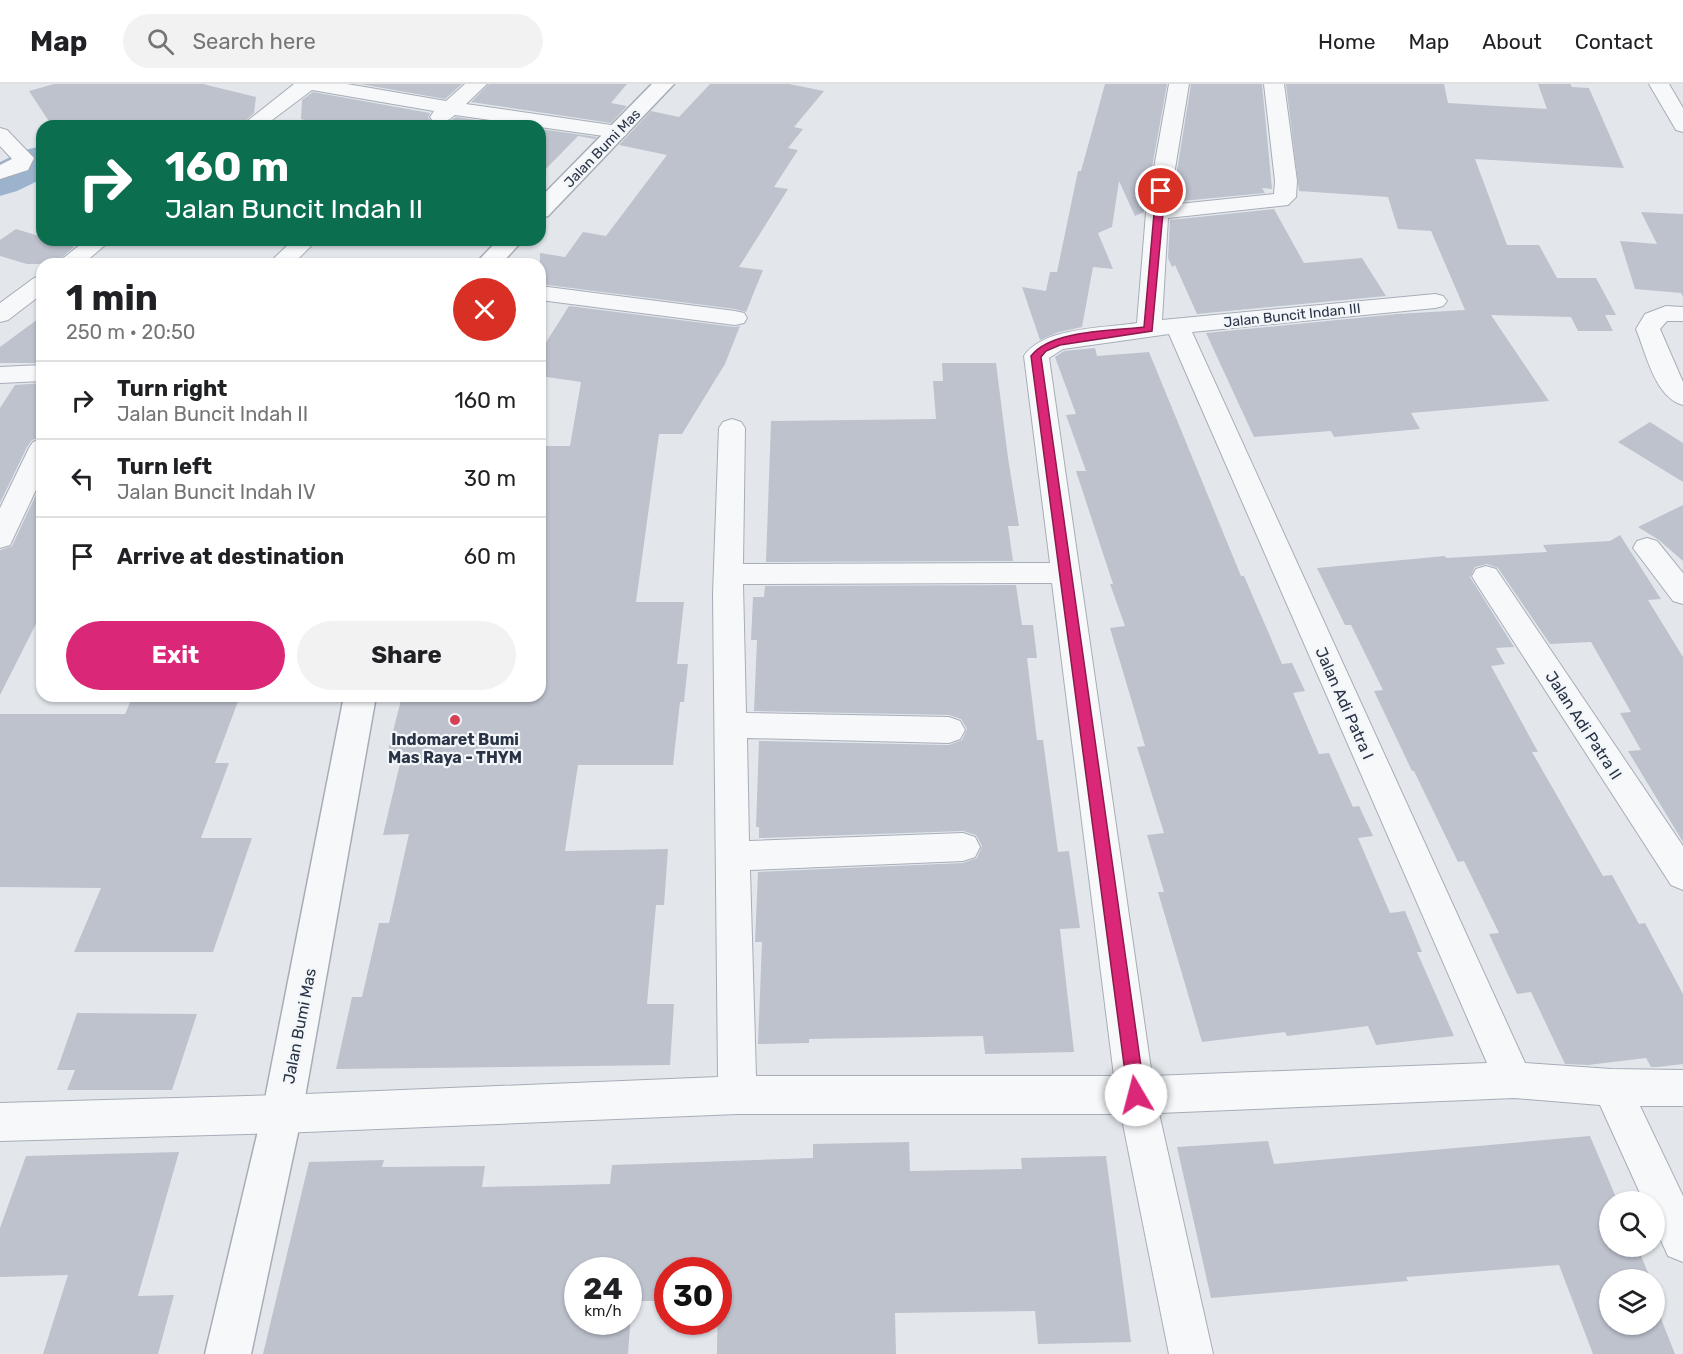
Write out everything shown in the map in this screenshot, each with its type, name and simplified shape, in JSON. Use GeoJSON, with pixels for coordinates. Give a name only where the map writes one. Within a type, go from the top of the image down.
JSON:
{"type":"FeatureCollection","features":[{"type":"Feature","properties":{"kind":"street"},"geometry":{"type":"LineString","coordinates":[[259,120],[307,84]]}},
{"type":"Feature","properties":{"kind":"street"},"geometry":{"type":"LineString","coordinates":[[313,84],[534,120]]}},
{"type":"Feature","properties":{"kind":"street"},"geometry":{"type":"LineString","coordinates":[[437,120],[477,84]]}},
{"type":"Feature","properties":{"kind":"street","name":"Jalan Bumi Mas"},"geometry":{"type":"LineString","coordinates":[[546,205],[664,84]]}},
{"type":"Feature","properties":{"kind":"street"},"geometry":{"type":"LineString","coordinates":[[1163,328],[1157,213],[1179,84]]}},
{"type":"Feature","properties":{"kind":"street"},"geometry":{"type":"LineString","coordinates":[[1157,213],[1280,200],[1285,197],[1286,181],[1274,84]]}},
{"type":"Feature","properties":{"kind":"street"},"geometry":{"type":"LineString","coordinates":[[1659,84],[1683,86]]}},
{"type":"Feature","properties":{"kind":"street"},"geometry":{"type":"LineString","coordinates":[[1659,84],[1683,126]]}},
{"type":"Feature","properties":{"kind":"street"},"geometry":{"type":"LineString","coordinates":[[546,122],[618,132]]}},
{"type":"Feature","properties":{"kind":"street"},"geometry":{"type":"LineString","coordinates":[[0,134],[23,158],[20,165],[0,173]]}},
{"type":"Feature","properties":{"kind":"street"},"geometry":{"type":"LineString","coordinates":[[76,258],[92,246]]}},
{"type":"Feature","properties":{"kind":"street"},"geometry":{"type":"LineString","coordinates":[[286,258],[300,246]]}},
{"type":"Feature","properties":{"kind":"street"},"geometry":{"type":"LineString","coordinates":[[493,258],[505,246]]}},
{"type":"Feature","properties":{"kind":"street"},"geometry":{"type":"LineString","coordinates":[[0,315],[36,288]]}},
{"type":"Feature","properties":{"kind":"street"},"geometry":{"type":"LineString","coordinates":[[546,294],[735,318]]}},
{"type":"Feature","properties":{"kind":"street","name":"Jalan Buncit Indan III"},"geometry":{"type":"LineString","coordinates":[[1066,573],[1036,356],[1043,349],[1057,342],[1163,328],[1435,302]]}},
{"type":"Feature","properties":{"kind":"street"},"geometry":{"type":"LineString","coordinates":[[1683,314],[1663,313],[1655,316],[1650,321],[1648,329],[1671,384],[1683,397]]}},
{"type":"Feature","properties":{"kind":"street","name":"Jalan Adi Patra I"},"geometry":{"type":"LineString","coordinates":[[1163,328],[1514,1080]]}},
{"type":"Feature","properties":{"kind":"street"},"geometry":{"type":"LineString","coordinates":[[0,375],[36,372]]}},
{"type":"Feature","properties":{"kind":"street"},"geometry":{"type":"LineString","coordinates":[[732,428],[729,574],[737,1095]]}},
{"type":"Feature","properties":{"kind":"street"},"geometry":{"type":"LineString","coordinates":[[0,538],[36,461]]}},
{"type":"Feature","properties":{"kind":"street"},"geometry":{"type":"LineString","coordinates":[[1647,548],[1683,593]]}},
{"type":"Feature","properties":{"kind":"street"},"geometry":{"type":"LineString","coordinates":[[729,574],[1066,573],[1136,1095],[1191,1354]]}},
{"type":"Feature","properties":{"kind":"street","name":"Jalan Adi Patra II"},"geometry":{"type":"LineString","coordinates":[[1486,576],[1683,874]]}},
{"type":"Feature","properties":{"kind":"street","name":"Jalan Bumi Mas"},"geometry":{"type":"LineString","coordinates":[[228,1354],[282,1114],[359,702]]}},
{"type":"Feature","properties":{"kind":"street"},"geometry":{"type":"LineString","coordinates":[[731,725],[949,730]]}},
{"type":"Feature","properties":{"kind":"street"},"geometry":{"type":"LineString","coordinates":[[733,856],[963,847]]}},
{"type":"Feature","properties":{"kind":"street"},"geometry":{"type":"LineString","coordinates":[[0,1122],[282,1114],[737,1095],[1136,1095],[1514,1080],[1611,1087],[1683,1088]]}},
{"type":"Feature","properties":{"kind":"street"},"geometry":{"type":"LineString","coordinates":[[1611,1087],[1683,1241]]}},
{"type":"Feature","properties":{"kind":"building"},"geometry":{"type":"Polygon","coordinates":[[[54,84],[203,84],[256,97],[254,113],[246,120],[48,120],[29,91],[54,84]]]}},
{"type":"Feature","properties":{"kind":"building"},"geometry":{"type":"Polygon","coordinates":[[[360,84],[462,84],[445,99],[360,84]]]}},
{"type":"Feature","properties":{"kind":"building"},"geometry":{"type":"Polygon","coordinates":[[[489,84],[627,84],[611,103],[627,106],[611,123],[471,102],[489,84]]]}},
{"type":"Feature","properties":{"kind":"building"},"geometry":{"type":"Polygon","coordinates":[[[710,84],[789,84],[824,91],[794,127],[803,129],[788,148],[798,150],[774,187],[788,189],[739,267],[763,270],[746,312],[546,285],[546,258],[540,258],[540,253],[565,257],[583,232],[606,236],[667,155],[619,145],[651,111],[679,117],[710,84]]]}},
{"type":"Feature","properties":{"kind":"building"},"geometry":{"type":"Polygon","coordinates":[[[1105,84],[1167,84],[1144,212],[1135,216],[1119,181],[1112,227],[1098,233],[1113,269],[1093,267],[1082,327],[1059,332],[1040,340],[1022,287],[1046,291],[1050,272],[1057,272],[1078,171],[1081,171],[1105,84]]]}},
{"type":"Feature","properties":{"kind":"building"},"geometry":{"type":"Polygon","coordinates":[[[1191,84],[1262,84],[1272,189],[1262,188],[1265,193],[1172,202],[1191,84]]]}},
{"type":"Feature","properties":{"kind":"building"},"geometry":{"type":"Polygon","coordinates":[[[1286,84],[1444,84],[1448,103],[1547,109],[1538,84],[1570,84],[1572,87],[1589,88],[1624,168],[1475,159],[1507,245],[1539,245],[1557,278],[1596,278],[1616,315],[1605,315],[1613,331],[1578,331],[1571,317],[1491,315],[1549,401],[1411,413],[1420,429],[1334,437],[1331,431],[1254,437],[1206,333],[1397,314],[1465,310],[1431,231],[1398,229],[1388,197],[1299,191],[1286,84]]]}},
{"type":"Feature","properties":{"kind":"building"},"geometry":{"type":"Polygon","coordinates":[[[313,92],[430,113],[428,118],[431,120],[305,120],[301,119],[302,100],[313,92]]]}},
{"type":"Feature","properties":{"kind":"building"},"geometry":{"type":"Polygon","coordinates":[[[456,117],[476,120],[451,120],[456,117]]]}},
{"type":"Feature","properties":{"kind":"building"},"geometry":{"type":"Polygon","coordinates":[[[546,130],[597,137],[595,139],[578,136],[546,169],[546,130]]]}},
{"type":"Feature","properties":{"kind":"building"},"geometry":{"type":"Polygon","coordinates":[[[1274,209],[1304,263],[1362,258],[1386,296],[1197,314],[1175,265],[1172,267],[1168,258],[1170,220],[1274,209]]]}},
{"type":"Feature","properties":{"kind":"building"},"geometry":{"type":"Polygon","coordinates":[[[1641,212],[1683,214],[1683,297],[1681,293],[1635,289],[1620,241],[1657,244],[1641,212]]]}},
{"type":"Feature","properties":{"kind":"building"},"geometry":{"type":"Polygon","coordinates":[[[16,229],[36,235],[36,246],[74,247],[61,258],[36,258],[36,264],[27,264],[0,256],[0,240],[16,229]]]}},
{"type":"Feature","properties":{"kind":"building"},"geometry":{"type":"Polygon","coordinates":[[[569,306],[740,326],[725,364],[682,434],[659,434],[636,602],[684,602],[677,664],[688,664],[684,702],[680,702],[673,765],[578,765],[565,851],[668,849],[664,905],[656,905],[647,1004],[674,1004],[670,1065],[336,1069],[352,997],[362,997],[379,923],[389,923],[409,834],[383,835],[403,751],[388,751],[400,702],[546,702],[546,446],[570,446],[581,382],[546,377],[546,342],[569,306]]]}},
{"type":"Feature","properties":{"kind":"building"},"geometry":{"type":"Polygon","coordinates":[[[36,320],[36,363],[0,363],[0,347],[36,320]]]}},
{"type":"Feature","properties":{"kind":"building"},"geometry":{"type":"Polygon","coordinates":[[[1095,348],[1097,356],[1149,352],[1241,576],[1244,576],[1282,664],[1292,663],[1305,691],[1293,693],[1319,754],[1329,753],[1353,807],[1359,806],[1373,836],[1358,838],[1390,913],[1405,911],[1422,952],[1417,952],[1454,1036],[1376,1045],[1368,1026],[1287,1036],[1285,1032],[1202,1042],[1158,892],[1164,892],[1147,835],[1164,833],[1137,747],[1145,746],[1110,628],[1125,626],[1076,471],[1086,471],[1066,415],[1076,414],[1055,357],[1064,351],[1095,348]]]}},
{"type":"Feature","properties":{"kind":"building"},"geometry":{"type":"Polygon","coordinates":[[[942,363],[996,363],[1019,526],[1008,526],[1013,561],[766,562],[771,421],[936,419],[933,381],[943,381],[942,363]]]}},
{"type":"Feature","properties":{"kind":"building"},"geometry":{"type":"Polygon","coordinates":[[[36,383],[36,439],[32,440],[27,447],[0,503],[0,408],[15,385],[36,383]]]}},
{"type":"Feature","properties":{"kind":"building"},"geometry":{"type":"Polygon","coordinates":[[[1650,422],[1683,443],[1683,482],[1618,442],[1650,422]]]}},
{"type":"Feature","properties":{"kind":"building"},"geometry":{"type":"Polygon","coordinates":[[[36,495],[36,624],[0,695],[0,550],[12,546],[36,495]]]}},
{"type":"Feature","properties":{"kind":"building"},"geometry":{"type":"Polygon","coordinates":[[[1683,505],[1683,561],[1659,540],[1638,527],[1683,505]]]}},
{"type":"Feature","properties":{"kind":"building"},"geometry":{"type":"Polygon","coordinates":[[[1620,535],[1661,599],[1648,600],[1683,657],[1683,842],[1628,751],[1641,750],[1620,713],[1631,712],[1591,642],[1550,644],[1498,568],[1487,564],[1475,567],[1470,577],[1514,647],[1496,648],[1505,664],[1491,666],[1538,752],[1532,752],[1603,876],[1612,875],[1639,924],[1645,923],[1683,994],[1683,1064],[1658,1067],[1651,1067],[1646,1058],[1588,1065],[1565,1064],[1531,992],[1517,994],[1489,934],[1499,933],[1464,861],[1458,862],[1412,771],[1374,691],[1383,690],[1351,625],[1345,625],[1317,568],[1445,556],[1446,558],[1547,552],[1543,545],[1610,541],[1620,535]]]}},
{"type":"Feature","properties":{"kind":"building"},"geometry":{"type":"Polygon","coordinates":[[[1016,585],[1022,625],[1033,625],[1037,658],[1027,658],[1037,740],[1043,740],[1058,852],[1069,851],[1080,928],[1060,929],[1074,1052],[985,1054],[983,1036],[809,1039],[809,1043],[758,1044],[762,942],[755,942],[758,872],[963,863],[977,858],[982,846],[976,835],[963,831],[759,838],[759,827],[756,827],[759,741],[949,745],[962,740],[967,729],[961,719],[949,715],[754,711],[757,640],[751,640],[753,597],[764,597],[765,586],[1016,585]]]}},
{"type":"Feature","properties":{"kind":"building"},"geometry":{"type":"Polygon","coordinates":[[[130,702],[238,702],[215,763],[229,763],[201,838],[252,838],[213,952],[74,952],[101,888],[0,887],[0,714],[125,714],[130,702]]]}},
{"type":"Feature","properties":{"kind":"building"},"geometry":{"type":"Polygon","coordinates":[[[77,1013],[197,1014],[172,1090],[67,1090],[75,1070],[57,1070],[77,1013]]]}},
{"type":"Feature","properties":{"kind":"building"},"geometry":{"type":"Polygon","coordinates":[[[1590,1136],[1613,1191],[1599,1191],[1599,1257],[1642,1257],[1646,1269],[1599,1269],[1599,1335],[1665,1335],[1665,1329],[1675,1354],[1593,1354],[1559,1265],[1406,1277],[1408,1281],[1211,1298],[1177,1147],[1268,1141],[1274,1164],[1590,1136]]]}},
{"type":"Feature","properties":{"kind":"building"},"geometry":{"type":"Polygon","coordinates":[[[909,1142],[910,1171],[1022,1169],[1021,1158],[1106,1156],[1131,1342],[1038,1344],[1035,1311],[895,1313],[896,1354],[717,1354],[717,1335],[732,1335],[732,1257],[654,1257],[654,1301],[642,1301],[642,1257],[564,1257],[564,1335],[629,1335],[628,1354],[263,1354],[309,1162],[384,1160],[382,1167],[485,1166],[482,1187],[610,1184],[612,1165],[813,1158],[813,1144],[909,1142]]]}},
{"type":"Feature","properties":{"kind":"building"},"geometry":{"type":"Polygon","coordinates":[[[179,1152],[138,1296],[174,1295],[158,1354],[43,1354],[68,1275],[0,1277],[0,1228],[26,1156],[179,1152]]]}},
{"type":"Feature","properties":{"kind":"waterway"},"geometry":{"type":"LineString","coordinates":[[0,181],[36,163]]}},
{"type":"Feature","properties":{"kind":"place","name":"Indomaret Bumi Mas Raya - THYM"},"geometry":{"type":"Point","coordinates":[455,720]}},
{"type":"Feature","properties":{"kind":"route"},"geometry":{"type":"LineString","coordinates":[[1136,1095],[1036,356],[1043,349],[1057,342],[1149,329],[1157,213],[1161,191]]}}]}
